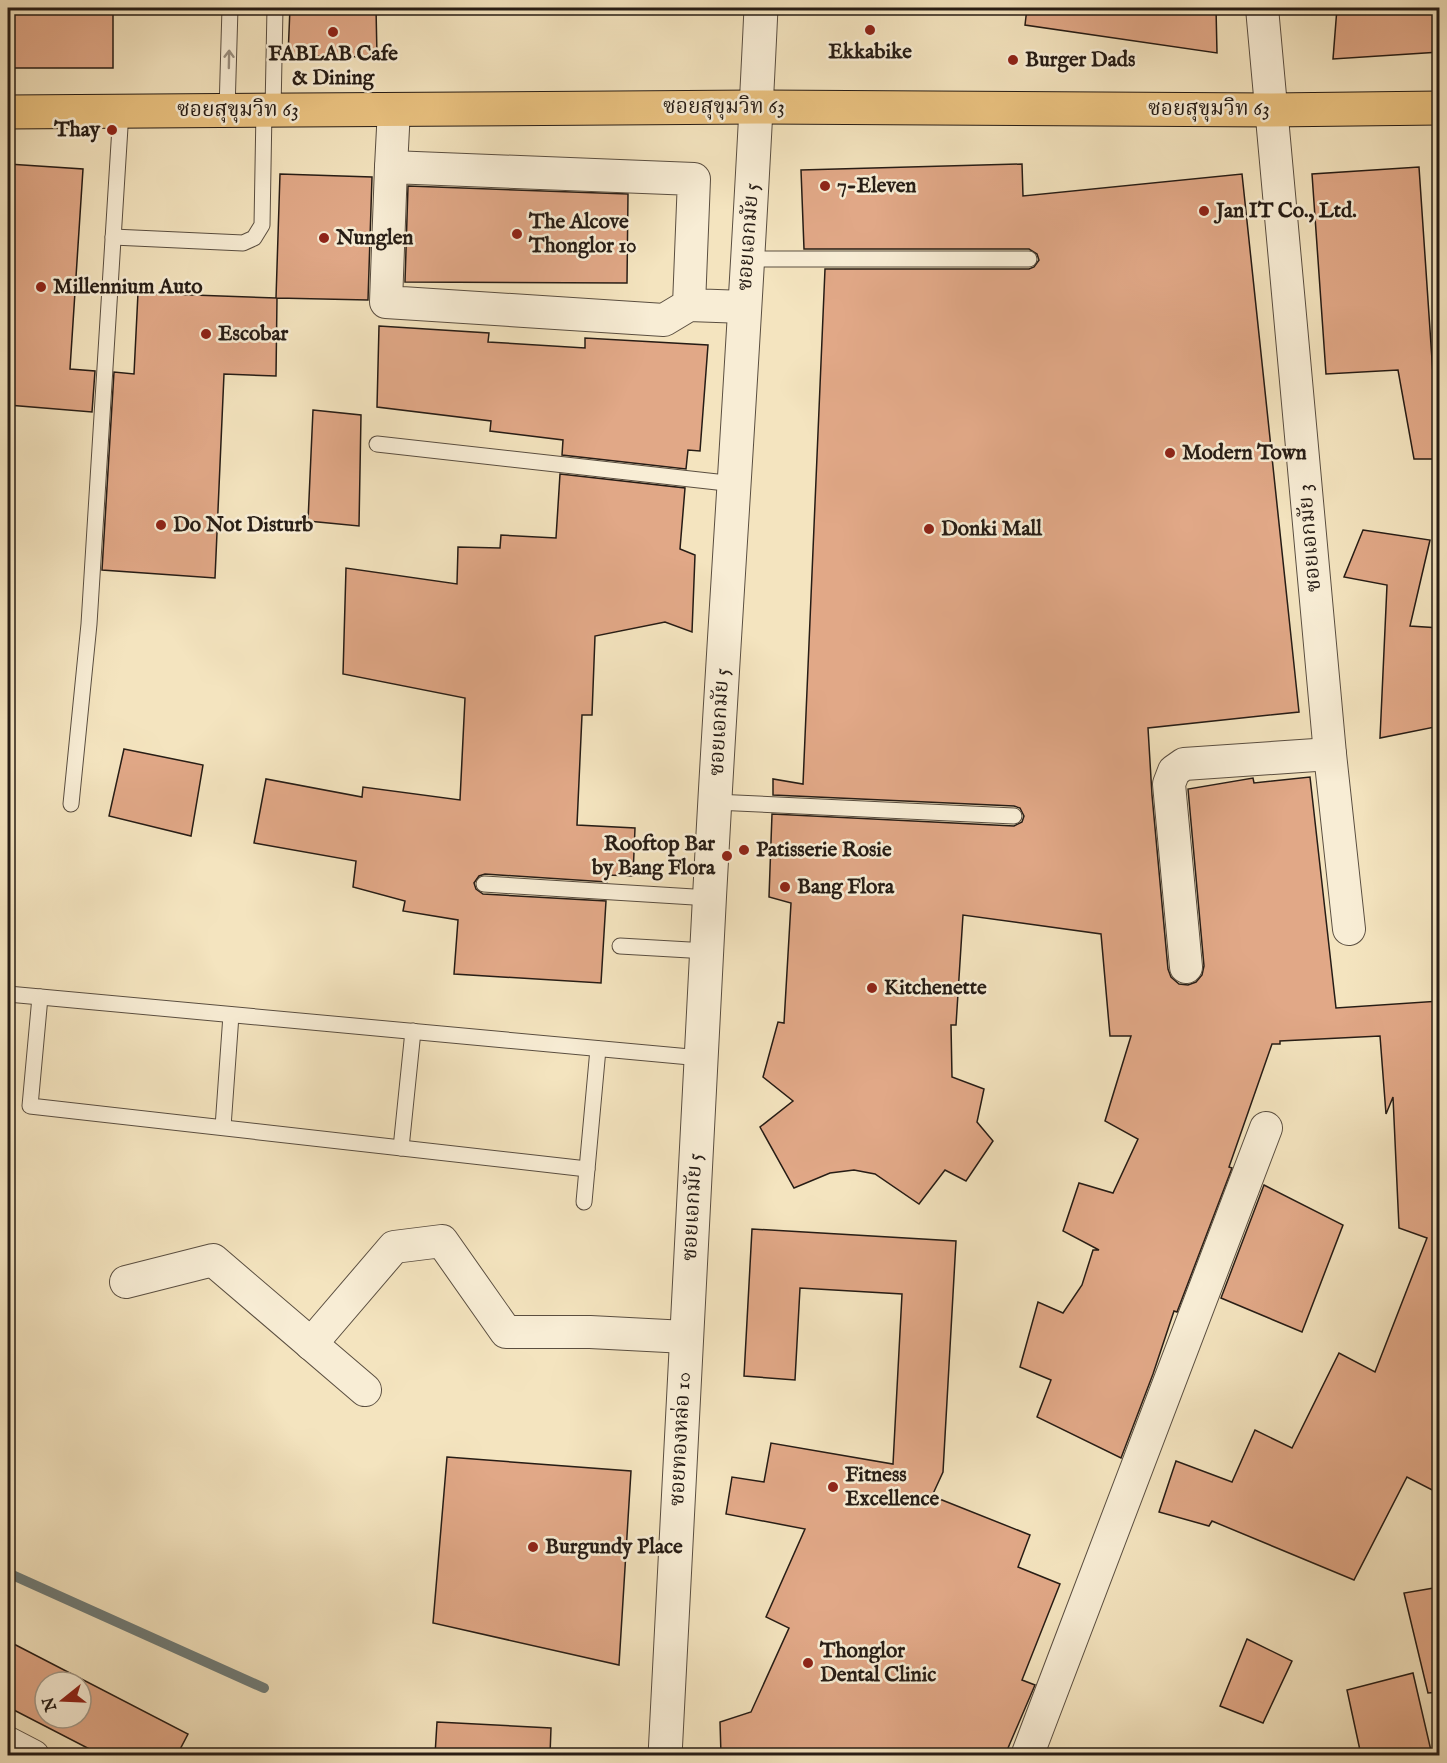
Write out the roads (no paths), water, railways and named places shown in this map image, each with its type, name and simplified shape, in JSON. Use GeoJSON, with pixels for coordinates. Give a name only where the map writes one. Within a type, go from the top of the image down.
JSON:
{"type":"FeatureCollection","features":[{"type":"Feature","properties":{"kind":"main road","name":"ซอยสุขุมวิท 63"},"geometry":{"type":"LineString","coordinates":[[8,112],[757,106],[1271,110],[1440,108]]}},
{"type":"Feature","properties":{"kind":"street","name":"ซอยเอกมัย 5"},"geometry":{"type":"LineString","coordinates":[[686,1337],[761,8]]}},
{"type":"Feature","properties":{"kind":"street","name":"ซอยเอกมัย 3"},"geometry":{"type":"LineString","coordinates":[[1262,8],[1330,754],[1349,929]]}},
{"type":"Feature","properties":{"kind":"street"},"geometry":{"type":"LineString","coordinates":[[394,109],[386,302],[664,320],[689,305],[745,307]]}},
{"type":"Feature","properties":{"kind":"street"},"geometry":{"type":"LineString","coordinates":[[391,167],[694,179],[689,305]]}},
{"type":"Feature","properties":{"kind":"street"},"geometry":{"type":"LineString","coordinates":[[1186,967],[1169,784],[1174,771],[1184,765],[1330,754]]}},
{"type":"Feature","properties":{"kind":"street"},"geometry":{"type":"LineString","coordinates":[[1027,1755],[1266,1128]]}},
{"type":"Feature","properties":{"kind":"street"},"geometry":{"type":"LineString","coordinates":[[311,1344],[394,1247],[442,1241],[506,1332],[590,1332],[686,1337]]}},
{"type":"Feature","properties":{"kind":"street"},"geometry":{"type":"LineString","coordinates":[[126,1282],[213,1260],[365,1390]]}},
{"type":"Feature","properties":{"kind":"street","name":"ซอยทองหล่อ 10"},"geometry":{"type":"LineString","coordinates":[[665,1755],[686,1337]]}},
{"type":"Feature","properties":{"kind":"street"},"geometry":{"type":"LineString","coordinates":[[8,1743],[33,1755]]}},
{"type":"Feature","properties":{"kind":"lane"},"geometry":{"type":"LineString","coordinates":[[227,110],[230,8]]}},
{"type":"Feature","properties":{"kind":"lane"},"geometry":{"type":"LineString","coordinates":[[113,237],[243,243],[254,238],[262,225],[275,8]]}},
{"type":"Feature","properties":{"kind":"lane"},"geometry":{"type":"LineString","coordinates":[[71,804],[89,624],[121,111]]}},
{"type":"Feature","properties":{"kind":"lane"},"geometry":{"type":"LineString","coordinates":[[748,259],[1029,259]]}},
{"type":"Feature","properties":{"kind":"lane"},"geometry":{"type":"LineString","coordinates":[[377,444],[735,483]]}},
{"type":"Feature","properties":{"kind":"lane"},"geometry":{"type":"LineString","coordinates":[[715,802],[1014,816]]}},
{"type":"Feature","properties":{"kind":"lane"},"geometry":{"type":"LineString","coordinates":[[484,884],[710,898]]}},
{"type":"Feature","properties":{"kind":"lane"},"geometry":{"type":"LineString","coordinates":[[620,946],[707,951]]}},
{"type":"Feature","properties":{"kind":"lane"},"geometry":{"type":"LineString","coordinates":[[8,994],[701,1058]]}},
{"type":"Feature","properties":{"kind":"lane"},"geometry":{"type":"LineString","coordinates":[[40,997],[30,1106],[587,1169]]}},
{"type":"Feature","properties":{"kind":"lane"},"geometry":{"type":"LineString","coordinates":[[223,1127],[231,1015]]}},
{"type":"Feature","properties":{"kind":"lane"},"geometry":{"type":"LineString","coordinates":[[401,1148],[413,1031]]}},
{"type":"Feature","properties":{"kind":"lane"},"geometry":{"type":"LineString","coordinates":[[584,1202],[598,1048]]}},
{"type":"Feature","properties":{"kind":"waterway"},"geometry":{"type":"LineString","coordinates":[[8,1573],[264,1688]]}},
{"type":"Feature","properties":{"kind":"place","name":"Ekkabike"},"geometry":{"type":"Point","coordinates":[870,30]}},
{"type":"Feature","properties":{"kind":"place","name":"FABLAB Cafe & Dining"},"geometry":{"type":"Point","coordinates":[333,32]}},
{"type":"Feature","properties":{"kind":"place","name":"Burger Dads"},"geometry":{"type":"Point","coordinates":[1013,60]}},
{"type":"Feature","properties":{"kind":"place","name":"Thay"},"geometry":{"type":"Point","coordinates":[112,130]}},
{"type":"Feature","properties":{"kind":"place","name":"7-Eleven"},"geometry":{"type":"Point","coordinates":[825,186]}},
{"type":"Feature","properties":{"kind":"place","name":"Jan IT Co., Ltd."},"geometry":{"type":"Point","coordinates":[1204,211]}},
{"type":"Feature","properties":{"kind":"place","name":"The Alcove Thonglor 10"},"geometry":{"type":"Point","coordinates":[517,234]}},
{"type":"Feature","properties":{"kind":"place","name":"Nunglen"},"geometry":{"type":"Point","coordinates":[324,238]}},
{"type":"Feature","properties":{"kind":"place","name":"Millennium Auto"},"geometry":{"type":"Point","coordinates":[41,287]}},
{"type":"Feature","properties":{"kind":"place","name":"Escobar"},"geometry":{"type":"Point","coordinates":[206,334]}},
{"type":"Feature","properties":{"kind":"place","name":"Modern Town"},"geometry":{"type":"Point","coordinates":[1170,453]}},
{"type":"Feature","properties":{"kind":"place","name":"Do Not Disturb"},"geometry":{"type":"Point","coordinates":[161,525]}},
{"type":"Feature","properties":{"kind":"place","name":"Donki Mall"},"geometry":{"type":"Point","coordinates":[929,529]}},
{"type":"Feature","properties":{"kind":"place","name":"Patisserie Rosie"},"geometry":{"type":"Point","coordinates":[744,850]}},
{"type":"Feature","properties":{"kind":"place","name":"Rooftop Bar by Bang Flora"},"geometry":{"type":"Point","coordinates":[727,856]}},
{"type":"Feature","properties":{"kind":"place","name":"Bang Flora"},"geometry":{"type":"Point","coordinates":[785,887]}},
{"type":"Feature","properties":{"kind":"place","name":"Kitchenette"},"geometry":{"type":"Point","coordinates":[872,988]}},
{"type":"Feature","properties":{"kind":"place","name":"Fitness Excellence"},"geometry":{"type":"Point","coordinates":[833,1487]}},
{"type":"Feature","properties":{"kind":"place","name":"Burgundy Place"},"geometry":{"type":"Point","coordinates":[533,1547]}},
{"type":"Feature","properties":{"kind":"place","name":"Thonglor Dental Clinic"},"geometry":{"type":"Point","coordinates":[808,1663]}}]}
